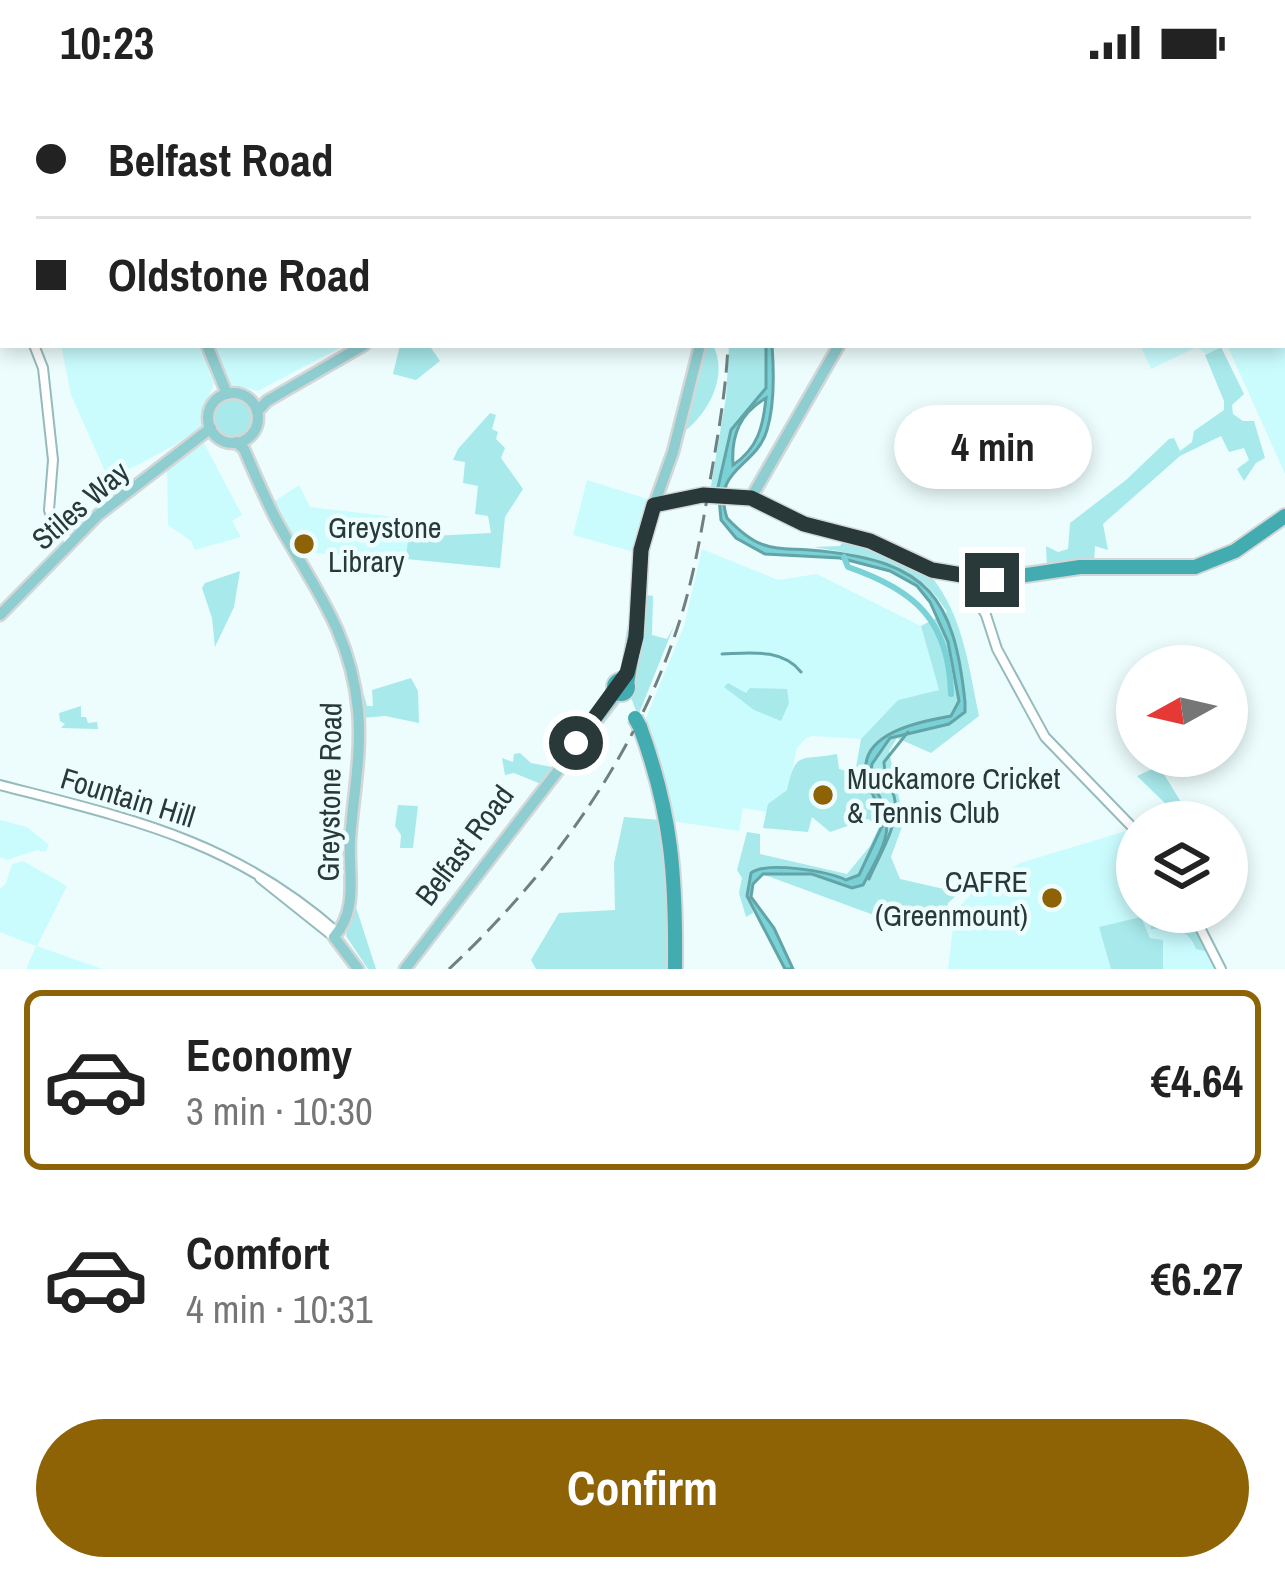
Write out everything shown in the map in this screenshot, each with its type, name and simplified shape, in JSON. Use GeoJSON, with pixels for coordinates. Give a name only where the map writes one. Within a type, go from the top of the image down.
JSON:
{"type":"FeatureCollection","features":[{"type":"Feature","properties":{"kind":"highway"},"geometry":{"type":"LineString","coordinates":[[661,499],[751,498],[811,527],[861,538],[932,570],[1001,580],[1080,567],[1195,567],[1235,551],[1285,515]]}},
{"type":"Feature","properties":{"kind":"highway","name":"Belfast Road"},"geometry":{"type":"LineString","coordinates":[[621,689],[636,637],[641,550],[661,499]]}},
{"type":"Feature","properties":{"kind":"highway"},"geometry":{"type":"LineString","coordinates":[[621,689],[638,723],[671,836],[675,969]]}},
{"type":"Feature","properties":{"kind":"main road"},"geometry":{"type":"LineString","coordinates":[[208,348],[227,394]]}},
{"type":"Feature","properties":{"kind":"main road"},"geometry":{"type":"LineString","coordinates":[[257,412],[267,401],[359,348]]}},
{"type":"Feature","properties":{"kind":"main road","name":"Belfast Road"},"geometry":{"type":"LineString","coordinates":[[661,499],[699,348]]}},
{"type":"Feature","properties":{"kind":"main road"},"geometry":{"type":"LineString","coordinates":[[751,498],[836,348]]}},
{"type":"Feature","properties":{"kind":"main road"},"geometry":{"type":"LineString","coordinates":[[217,374],[208,417],[215,434],[242,439],[257,424],[257,412],[249,399]]}},
{"type":"Feature","properties":{"kind":"main road"},"geometry":{"type":"LineString","coordinates":[[215,400],[227,394],[267,401]]}},
{"type":"Feature","properties":{"kind":"main road","name":"Stiles Way"},"geometry":{"type":"LineString","coordinates":[[0,615],[69,541],[130,490],[199,440],[215,434]]}},
{"type":"Feature","properties":{"kind":"main road","name":"Greystone Road"},"geometry":{"type":"LineString","coordinates":[[242,439],[280,526],[329,606],[353,676],[359,735],[350,849],[352,890],[345,922],[336,935]]}},
{"type":"Feature","properties":{"kind":"main road","name":"Belfast Road"},"geometry":{"type":"LineString","coordinates":[[405,969],[621,689]]}},
{"type":"Feature","properties":{"kind":"main road","name":"Fountain Hill"},"geometry":{"type":"LineString","coordinates":[[336,935],[362,969]]}},
{"type":"Feature","properties":{"kind":"street"},"geometry":{"type":"LineString","coordinates":[[35,348],[43,368],[53,460],[49,510],[69,541]]}},
{"type":"Feature","properties":{"kind":"street"},"geometry":{"type":"LineString","coordinates":[[970,578],[997,649],[1045,736],[1116,810]]}},
{"type":"Feature","properties":{"kind":"street","name":"Fountain Hill"},"geometry":{"type":"LineString","coordinates":[[0,785],[175,834],[240,862],[270,879],[336,935]]}},
{"type":"Feature","properties":{"kind":"street"},"geometry":{"type":"LineString","coordinates":[[1203,933],[1221,969]]}},
{"type":"Feature","properties":{"kind":"shaded area"},"geometry":{"type":"Polygon","coordinates":[[[62,348],[202,348],[214,384],[202,426],[122,473],[120,468],[104,469],[71,395],[62,348]]]}},
{"type":"Feature","properties":{"kind":"shaded area"},"geometry":{"type":"Polygon","coordinates":[[[213,348],[339,348],[258,391],[230,384],[213,348]]]}},
{"type":"Feature","properties":{"kind":"shaded area"},"geometry":{"type":"Polygon","coordinates":[[[399,348],[431,348],[440,361],[416,380],[393,374],[399,348]]]}},
{"type":"Feature","properties":{"kind":"shaded area"},"geometry":{"type":"Polygon","coordinates":[[[702,348],[714,348],[719,369],[713,394],[682,433],[702,348]]]}},
{"type":"Feature","properties":{"kind":"shaded area"},"geometry":{"type":"Polygon","coordinates":[[[729,348],[765,348],[766,388],[731,429],[718,492],[710,492],[729,348]]]}},
{"type":"Feature","properties":{"kind":"shaded area"},"geometry":{"type":"Polygon","coordinates":[[[766,348],[772,348],[773,399],[767,430],[725,488],[727,518],[761,544],[857,556],[911,576],[943,611],[953,636],[965,702],[965,712],[949,724],[890,738],[872,764],[870,779],[887,821],[884,843],[863,885],[852,888],[812,874],[763,874],[753,884],[751,897],[774,928],[793,969],[785,969],[747,896],[751,873],[783,868],[846,880],[859,875],[884,822],[867,777],[871,750],[894,732],[951,716],[959,701],[948,642],[930,602],[917,586],[890,571],[840,558],[765,554],[736,538],[721,520],[718,487],[731,430],[766,388],[766,348]],[[766,398],[739,426],[733,465],[754,444],[766,398]]]}},
{"type":"Feature","properties":{"kind":"shaded area"},"geometry":{"type":"Polygon","coordinates":[[[1141,348],[1195,348],[1151,369],[1141,348]]]}},
{"type":"Feature","properties":{"kind":"shaded area"},"geometry":{"type":"Polygon","coordinates":[[[1221,348],[1244,394],[1232,405],[1233,414],[1254,421],[1265,458],[1244,481],[1237,469],[1249,460],[1244,448],[1229,452],[1221,436],[1180,456],[1103,524],[1108,550],[1095,546],[1094,563],[1047,569],[1046,546],[1058,552],[1068,549],[1070,523],[1169,439],[1174,438],[1180,451],[1192,442],[1194,431],[1224,410],[1205,355],[1221,348]]]}},
{"type":"Feature","properties":{"kind":"shaded area"},"geometry":{"type":"Polygon","coordinates":[[[1228,348],[1285,348],[1285,474],[1228,348]]]}},
{"type":"Feature","properties":{"kind":"shaded area"},"geometry":{"type":"Polygon","coordinates":[[[233,395],[249,402],[256,418],[249,434],[233,441],[217,434],[210,418],[217,402],[233,395]]]}},
{"type":"Feature","properties":{"kind":"shaded area"},"geometry":{"type":"Polygon","coordinates":[[[490,413],[496,415],[492,429],[498,432],[496,439],[505,448],[501,458],[523,489],[505,517],[500,568],[406,559],[409,528],[432,536],[491,533],[488,516],[475,514],[478,486],[463,483],[465,462],[453,460],[490,413]]]}},
{"type":"Feature","properties":{"kind":"shaded area"},"geometry":{"type":"Polygon","coordinates":[[[204,443],[242,515],[232,521],[241,537],[195,550],[191,541],[168,525],[167,467],[204,443]]]}},
{"type":"Feature","properties":{"kind":"shaded area"},"geometry":{"type":"Polygon","coordinates":[[[587,480],[651,500],[637,553],[573,535],[587,480]]]}},
{"type":"Feature","properties":{"kind":"shaded area"},"geometry":{"type":"Polygon","coordinates":[[[299,485],[310,507],[387,516],[409,528],[406,559],[298,552],[272,503],[299,485]]]}},
{"type":"Feature","properties":{"kind":"shaded area"},"geometry":{"type":"Polygon","coordinates":[[[844,540],[902,559],[930,575],[950,607],[963,642],[979,716],[931,753],[897,738],[889,751],[904,821],[891,857],[900,879],[944,889],[969,884],[948,903],[944,927],[901,925],[762,874],[749,890],[753,913],[746,917],[739,893],[742,878],[737,870],[747,832],[760,834],[760,854],[847,874],[879,827],[868,819],[830,832],[812,817],[808,832],[763,828],[768,804],[787,790],[793,768],[801,760],[837,754],[839,769],[855,773],[861,739],[898,700],[939,690],[921,626],[947,612],[906,571],[872,558],[814,547],[840,546],[844,540]]]}},
{"type":"Feature","properties":{"kind":"shaded area"},"geometry":{"type":"Polygon","coordinates":[[[702,549],[778,580],[817,574],[921,626],[939,690],[898,700],[861,739],[805,739],[797,748],[788,789],[769,804],[767,812],[743,808],[739,831],[671,821],[643,725],[684,626],[702,549]]]}},
{"type":"Feature","properties":{"kind":"shaded area"},"geometry":{"type":"Polygon","coordinates":[[[240,571],[234,607],[215,647],[202,588],[240,571]]]}},
{"type":"Feature","properties":{"kind":"shaded area"},"geometry":{"type":"Polygon","coordinates":[[[640,594],[653,596],[652,635],[667,639],[674,626],[638,716],[630,695],[640,594]]]}},
{"type":"Feature","properties":{"kind":"shaded area"},"geometry":{"type":"Polygon","coordinates":[[[411,678],[418,691],[419,723],[385,716],[362,718],[359,693],[367,706],[373,706],[372,690],[411,678]]]}},
{"type":"Feature","properties":{"kind":"shaded area"},"geometry":{"type":"Polygon","coordinates":[[[728,683],[746,693],[750,688],[787,689],[789,703],[781,721],[754,710],[724,687],[728,683]]]}},
{"type":"Feature","properties":{"kind":"shaded area"},"geometry":{"type":"Polygon","coordinates":[[[81,706],[81,717],[88,723],[97,722],[98,729],[61,728],[65,724],[59,713],[81,706]]]}},
{"type":"Feature","properties":{"kind":"shaded area"},"geometry":{"type":"Polygon","coordinates":[[[520,753],[531,763],[552,767],[541,784],[514,773],[505,775],[502,758],[513,762],[514,754],[520,753]]]}},
{"type":"Feature","properties":{"kind":"shaded area"},"geometry":{"type":"Polygon","coordinates":[[[1138,777],[1166,777],[1180,801],[1163,801],[1138,777]]]}},
{"type":"Feature","properties":{"kind":"shaded area"},"geometry":{"type":"Polygon","coordinates":[[[398,805],[418,806],[413,848],[400,848],[401,835],[395,826],[398,805]]]}},
{"type":"Feature","properties":{"kind":"shaded area"},"geometry":{"type":"Polygon","coordinates":[[[624,817],[661,820],[670,879],[667,969],[536,969],[531,960],[559,913],[615,910],[614,863],[624,817]]]}},
{"type":"Feature","properties":{"kind":"shaded area"},"geometry":{"type":"Polygon","coordinates":[[[0,820],[27,827],[49,845],[45,852],[37,850],[7,860],[0,857],[0,820]]]}},
{"type":"Feature","properties":{"kind":"shaded area","name":"CAFRE (Greenmount)"},"geometry":{"type":"Polygon","coordinates":[[[1116,834],[1116,933],[1199,933],[1217,969],[948,969],[961,905],[974,891],[1020,863],[1116,834]]]}},
{"type":"Feature","properties":{"kind":"shaded area"},"geometry":{"type":"Polygon","coordinates":[[[23,861],[67,886],[37,946],[102,969],[26,969],[36,946],[0,932],[0,889],[12,864],[23,861]]]}},
{"type":"Feature","properties":{"kind":"shaded area"},"geometry":{"type":"Polygon","coordinates":[[[354,901],[376,969],[368,969],[346,936],[354,901]]]}},
{"type":"Feature","properties":{"kind":"shaded area"},"geometry":{"type":"Polygon","coordinates":[[[1116,923],[1116,933],[1148,933],[1150,938],[1163,940],[1163,969],[1111,969],[1099,927],[1116,923]]]}},
{"type":"Feature","properties":{"kind":"shaded area"},"geometry":{"type":"Polygon","coordinates":[[[1183,933],[1198,933],[1208,952],[1196,949],[1183,933]]]}},
{"type":"Feature","properties":{"kind":"waterway"},"geometry":{"type":"LineString","coordinates":[[844,557],[848,567],[892,586],[924,611],[943,646],[951,694]]}},
{"type":"Feature","properties":{"kind":"waterway"},"geometry":{"type":"LineString","coordinates":[[722,654],[775,655],[801,672]]}},
{"type":"Feature","properties":{"kind":"waterway"},"geometry":{"type":"LineString","coordinates":[[869,879],[895,811],[884,762],[908,732]]}},
{"type":"Feature","properties":{"kind":"railway"},"geometry":{"type":"LineString","coordinates":[[449,969],[522,894],[586,811],[661,672],[697,552],[728,348]]}},
{"type":"Feature","properties":{"kind":"place","name":"Greystone Library"},"geometry":{"type":"Point","coordinates":[304,544]}},
{"type":"Feature","properties":{"kind":"place","name":"Muckamore Cricket & Tennis Club"},"geometry":{"type":"Point","coordinates":[823,795]}},
{"type":"Feature","properties":{"kind":"place","name":"CAFRE (Greenmount)"},"geometry":{"type":"Point","coordinates":[1052,898]}},
{"type":"Feature","properties":{"kind":"route"},"geometry":{"type":"LineString","coordinates":[[576,743],[627,673],[636,637],[641,550],[654,505],[703,495],[751,498],[804,524],[870,541],[932,570],[992,580]]}}]}
